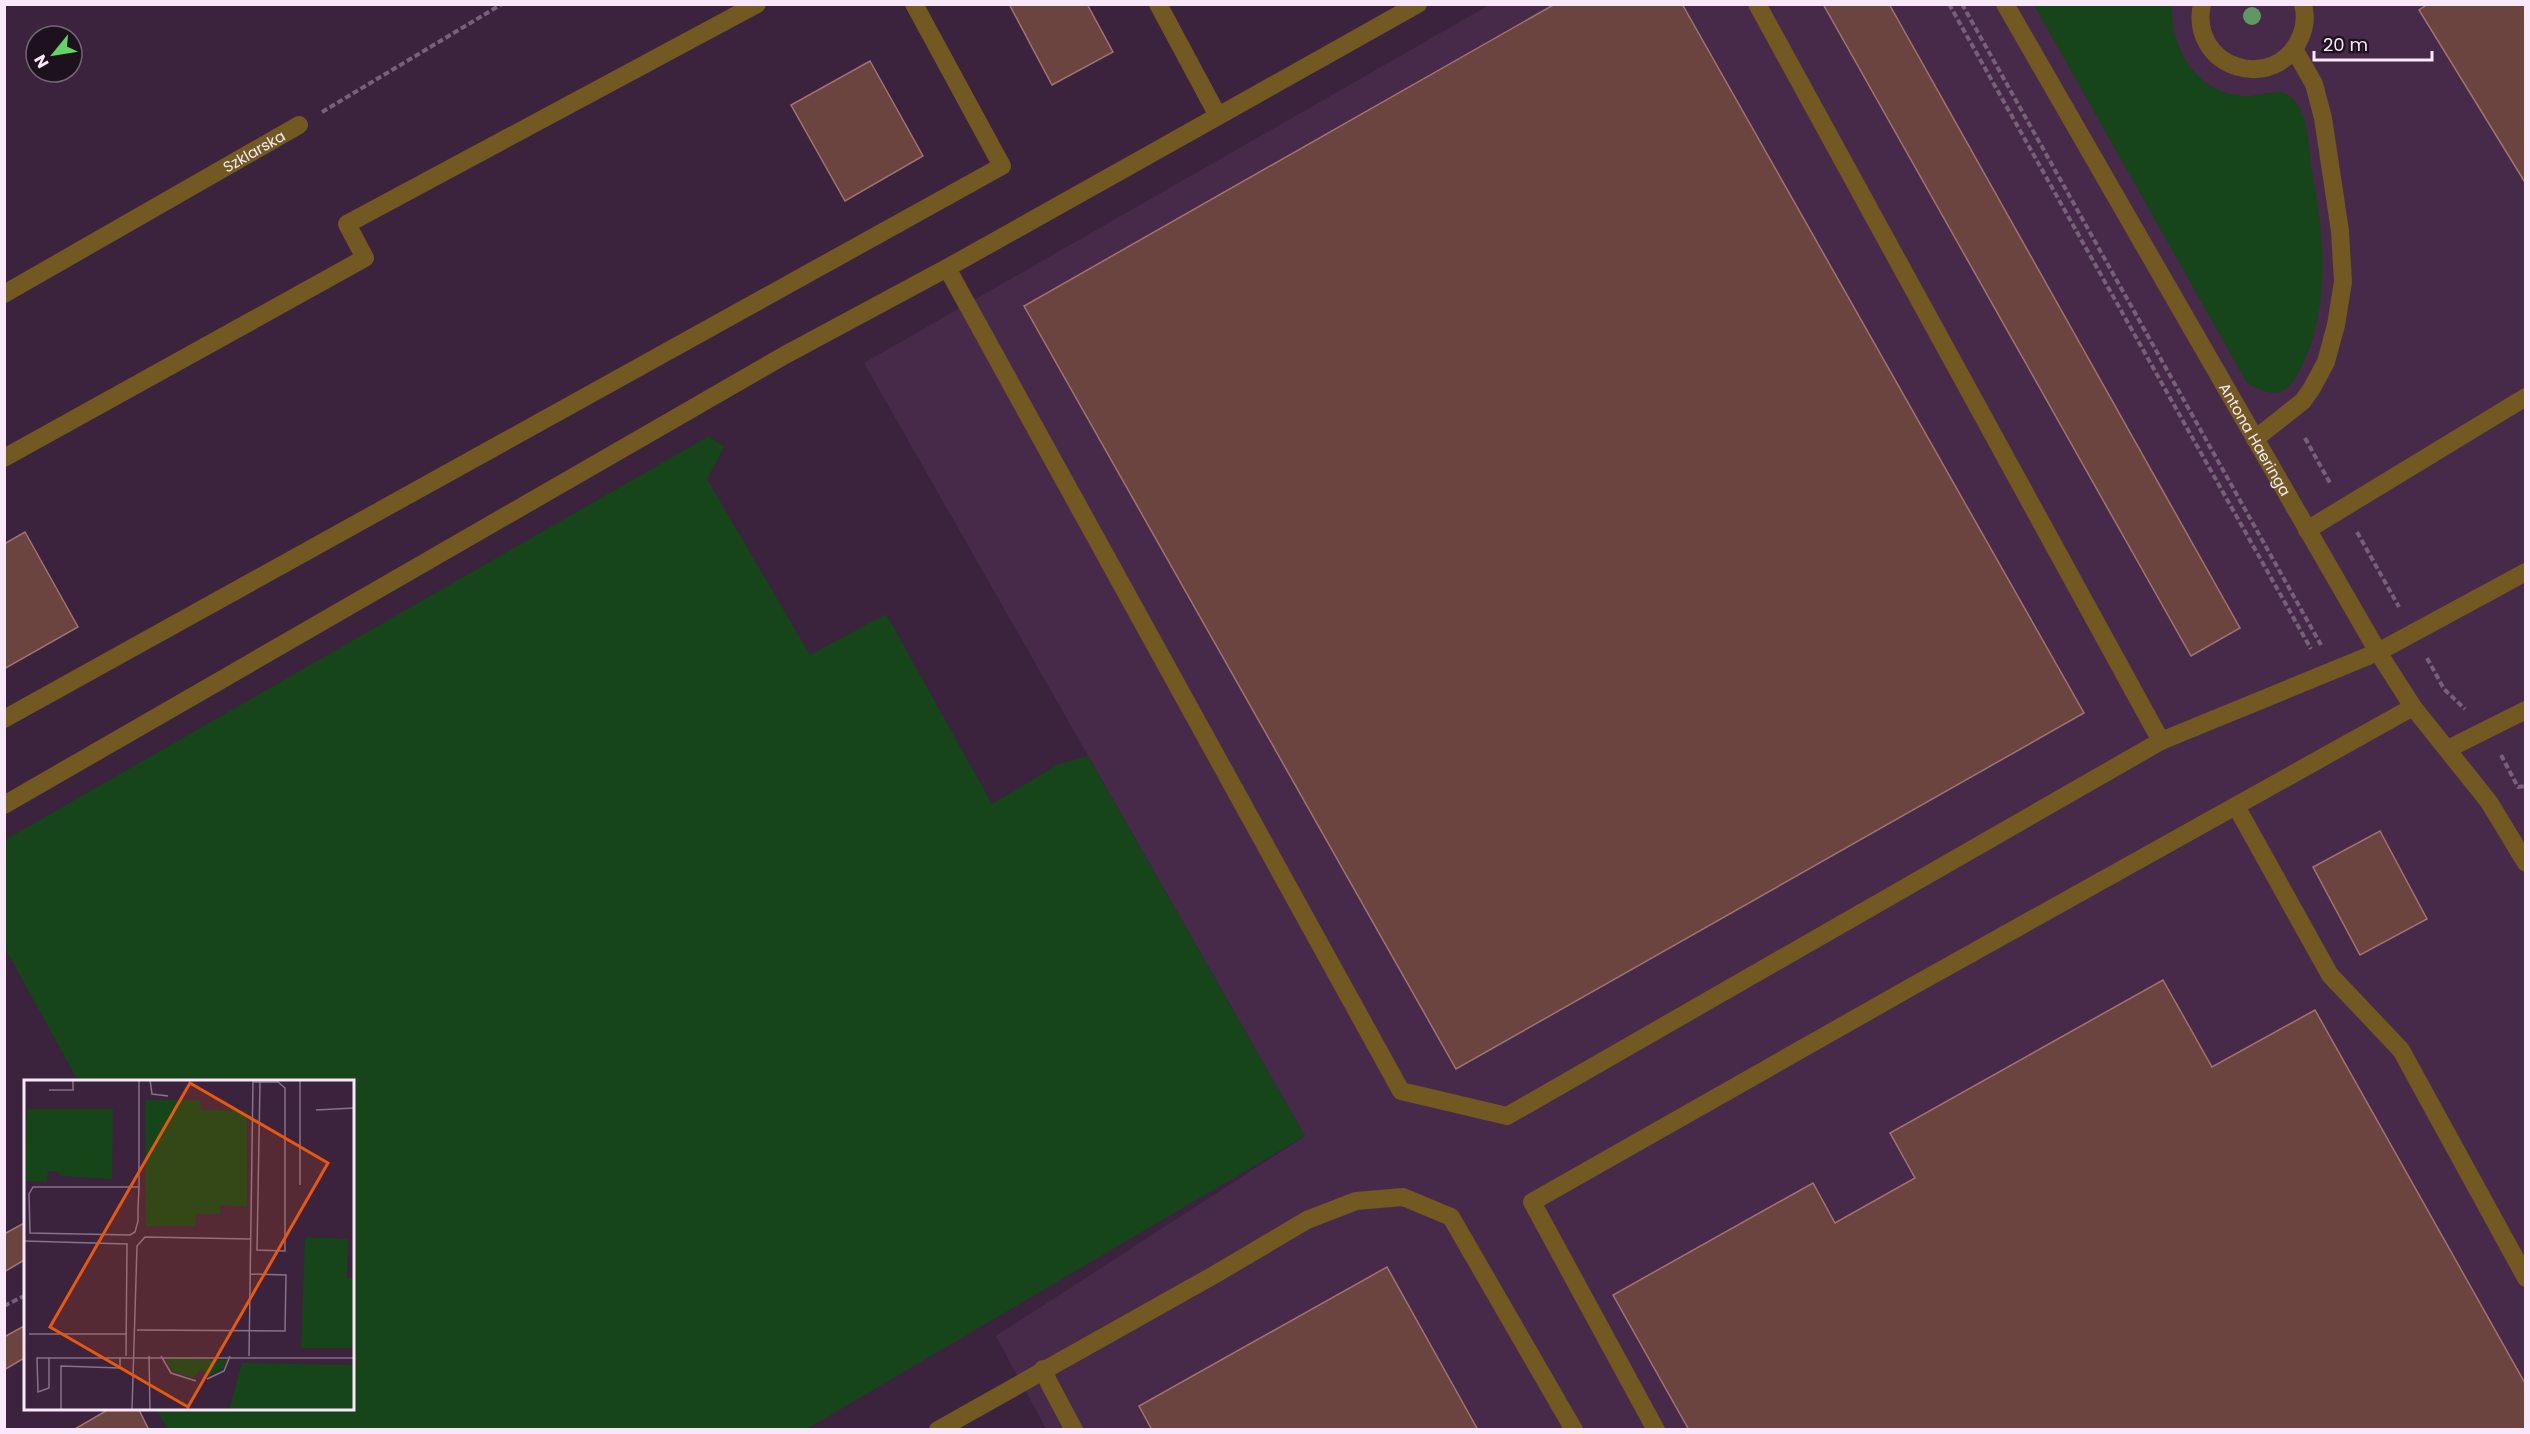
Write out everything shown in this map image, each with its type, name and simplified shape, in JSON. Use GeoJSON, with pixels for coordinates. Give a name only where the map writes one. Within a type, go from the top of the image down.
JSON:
{"type":"FeatureCollection","features":[{"type":"Feature","properties":{"kind":"street"},"geometry":{"type":"LineString","coordinates":[[4,458],[365,258],[347,224],[758,4]]}},
{"type":"Feature","properties":{"kind":"street"},"geometry":{"type":"LineString","coordinates":[[4,719],[1002,166],[914,4]]}},
{"type":"Feature","properties":{"kind":"street"},"geometry":{"type":"LineString","coordinates":[[1158,4],[1218,116]]}},
{"type":"Feature","properties":{"kind":"street"},"geometry":{"type":"LineString","coordinates":[[4,805],[776,360],[947,268],[1418,4]]}},
{"type":"Feature","properties":{"kind":"street"},"geometry":{"type":"LineString","coordinates":[[1757,4],[2161,741]]}},
{"type":"Feature","properties":{"kind":"street","name":"Antona Haeringa"},"geometry":{"type":"LineString","coordinates":[[2005,4],[2378,652],[2413,707],[2489,802],[2526,863]]}},
{"type":"Feature","properties":{"kind":"street"},"geometry":{"type":"LineString","coordinates":[[2202,4],[2200,15],[2202,31],[2209,46],[2220,58],[2234,66],[2252,70],[2269,68],[2285,59],[2294,50],[2304,29],[2303,4]]}},
{"type":"Feature","properties":{"kind":"street"},"geometry":{"type":"LineString","coordinates":[[2255,439],[2304,400],[2312,388],[2326,363],[2336,325],[2343,282],[2340,231],[2323,118],[2313,84],[2294,50]]}},
{"type":"Feature","properties":{"kind":"street","name":"Szklarska"},"geometry":{"type":"LineString","coordinates":[[4,294],[299,125]]}},
{"type":"Feature","properties":{"kind":"street"},"geometry":{"type":"LineString","coordinates":[[947,268],[1401,1091],[1508,1116],[2161,741],[2378,652],[2526,572]]}},
{"type":"Feature","properties":{"kind":"street"},"geometry":{"type":"LineString","coordinates":[[2307,530],[2526,397]]}},
{"type":"Feature","properties":{"kind":"street"},"geometry":{"type":"LineString","coordinates":[[1656,1430],[1532,1202],[2413,707]]}},
{"type":"Feature","properties":{"kind":"street"},"geometry":{"type":"LineString","coordinates":[[2448,749],[2526,710]]}},
{"type":"Feature","properties":{"kind":"street"},"geometry":{"type":"LineString","coordinates":[[2236,806],[2330,975],[2401,1050],[2526,1278]]}},
{"type":"Feature","properties":{"kind":"street"},"geometry":{"type":"LineString","coordinates":[[938,1430],[1214,1275],[1306,1220],[1356,1201],[1403,1197],[1451,1217],[1574,1430]]}},
{"type":"Feature","properties":{"kind":"street"},"geometry":{"type":"LineString","coordinates":[[1043,1369],[1074,1430]]}},
{"type":"Feature","properties":{"kind":"path","name":"Szklarska"},"geometry":{"type":"LineString","coordinates":[[299,125],[502,4]]}},
{"type":"Feature","properties":{"kind":"path"},"geometry":{"type":"LineString","coordinates":[[1949,4],[2330,671]]}},
{"type":"Feature","properties":{"kind":"path"},"geometry":{"type":"LineString","coordinates":[[1962,4],[2330,671]]}},
{"type":"Feature","properties":{"kind":"path"},"geometry":{"type":"LineString","coordinates":[[4,1306],[24,1295]]}},
{"type":"Feature","properties":{"kind":"shaded area"},"geometry":{"type":"Polygon","coordinates":[[[1489,5],[2525,5],[2525,1429],[1046,1429],[996,1336],[1305,1136],[864,363],[1489,5]]]}},
{"type":"Feature","properties":{"kind":"green space"},"geometry":{"type":"Polygon","coordinates":[[[2034,5],[2172,5],[2176,38],[2182,53],[2190,67],[2213,88],[2229,94],[2246,96],[2282,92],[2300,108],[2307,133],[2320,222],[2323,266],[2317,322],[2308,352],[2294,381],[2282,391],[2267,392],[2247,383],[2034,5]]]}},
{"type":"Feature","properties":{"kind":"green space"},"geometry":{"type":"Polygon","coordinates":[[[709,436],[724,447],[707,479],[810,655],[886,614],[992,804],[1059,764],[1088,756],[1305,1136],[807,1429],[168,1429],[157,1410],[354,1410],[354,1080],[77,1080],[5,948],[5,840],[709,436]]]}},
{"type":"Feature","properties":{"kind":"building"},"geometry":{"type":"Polygon","coordinates":[[[1009,4],[1087,4],[1113,52],[1052,85],[1009,4]]]}},
{"type":"Feature","properties":{"kind":"building"},"geometry":{"type":"Polygon","coordinates":[[[1555,4],[1682,4],[2084,713],[1456,1069],[1024,306],[1555,4]]]}},
{"type":"Feature","properties":{"kind":"building"},"geometry":{"type":"Polygon","coordinates":[[[1823,4],[1889,4],[2240,628],[2191,656],[1823,4]]]}},
{"type":"Feature","properties":{"kind":"building"},"geometry":{"type":"Polygon","coordinates":[[[2428,4],[2526,4],[2526,184],[2419,10],[2428,4]]]}},
{"type":"Feature","properties":{"kind":"building"},"geometry":{"type":"Polygon","coordinates":[[[870,61],[923,156],[845,201],[791,105],[870,61]]]}},
{"type":"Feature","properties":{"kind":"building"},"geometry":{"type":"Polygon","coordinates":[[[25,532],[78,627],[4,669],[4,544],[25,532]]]}},
{"type":"Feature","properties":{"kind":"building"},"geometry":{"type":"Polygon","coordinates":[[[2380,831],[2427,919],[2360,955],[2313,867],[2380,831]]]}},
{"type":"Feature","properties":{"kind":"building"},"geometry":{"type":"Polygon","coordinates":[[[2163,980],[2212,1067],[2315,1010],[2526,1385],[2526,1430],[1689,1430],[1613,1295],[1813,1183],[1835,1223],[1915,1178],[1890,1133],[2163,980]]]}},
{"type":"Feature","properties":{"kind":"building"},"geometry":{"type":"Polygon","coordinates":[[[24,1223],[24,1260],[4,1272],[4,1234],[24,1223]]]}},
{"type":"Feature","properties":{"kind":"building"},"geometry":{"type":"Polygon","coordinates":[[[1387,1267],[1478,1430],[1152,1430],[1139,1406],[1387,1267]]]}},
{"type":"Feature","properties":{"kind":"building"},"geometry":{"type":"Polygon","coordinates":[[[24,1326],[24,1358],[4,1370],[4,1337],[24,1326]]]}},
{"type":"Feature","properties":{"kind":"building"},"geometry":{"type":"Polygon","coordinates":[[[108,1410],[139,1410],[149,1430],[73,1430],[108,1410]]]}}]}
